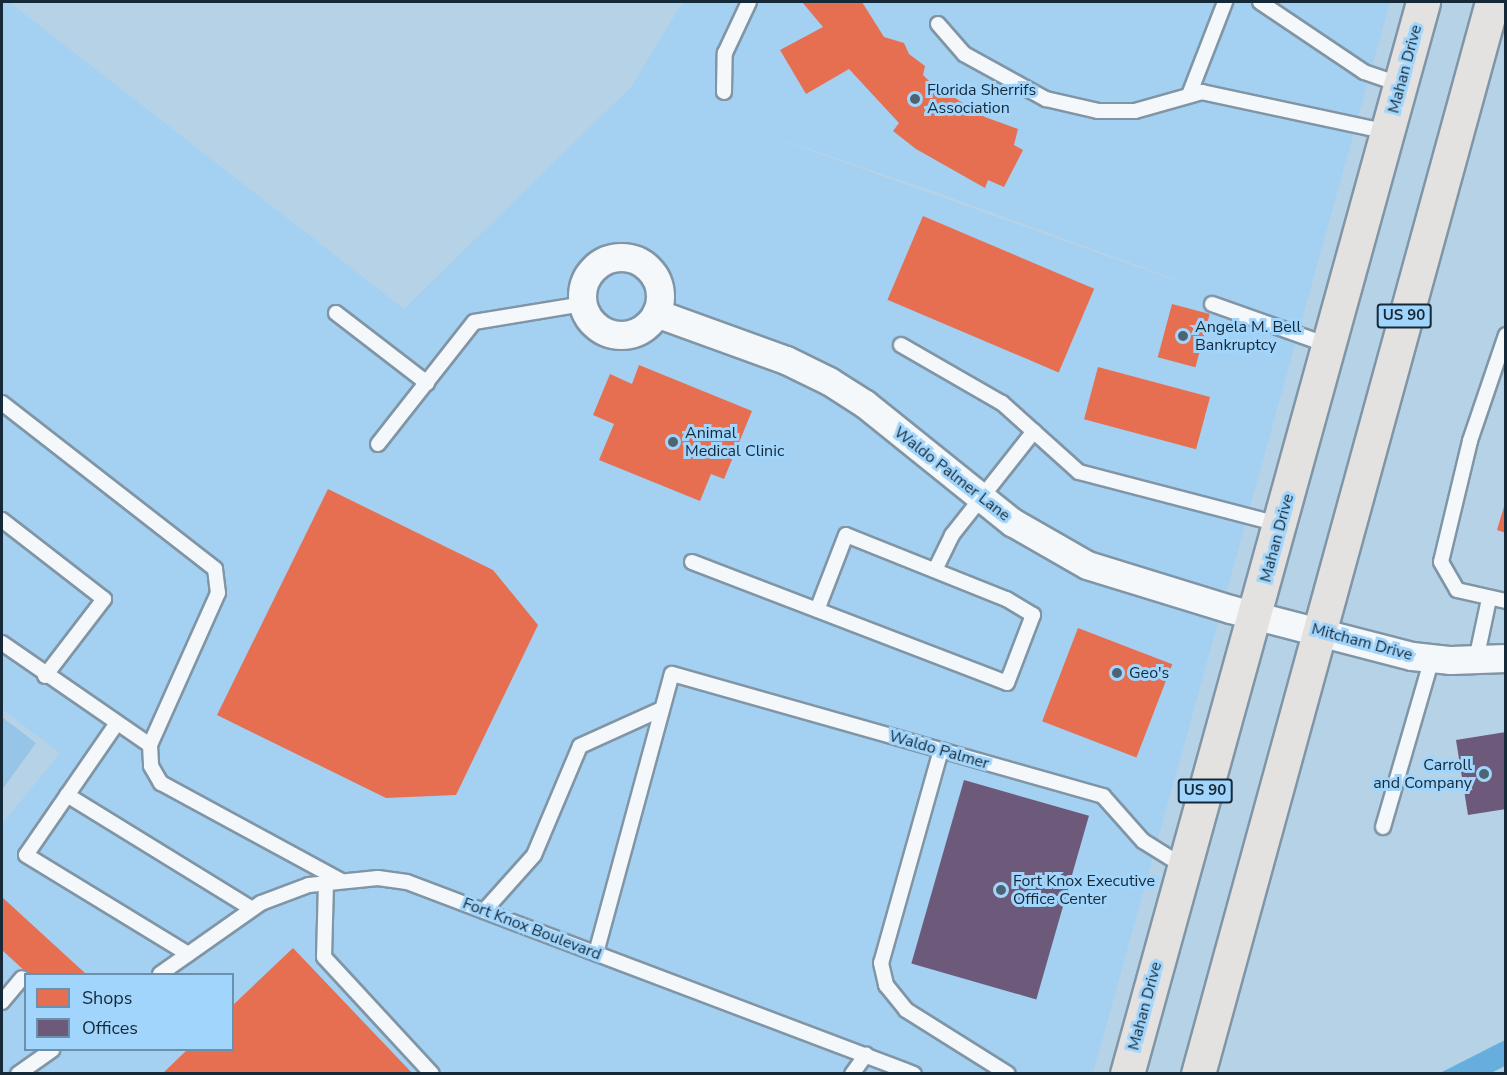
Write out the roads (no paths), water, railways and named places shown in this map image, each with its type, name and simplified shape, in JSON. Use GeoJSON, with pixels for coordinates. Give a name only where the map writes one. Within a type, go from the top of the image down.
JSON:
{"type":"FeatureCollection","features":[{"type":"Feature","properties":{"kind":"main road","name":"Mahan Drive"},"geometry":{"type":"LineString","coordinates":[[1127,1074],[1183,866],[1256,615],[1423,2]]}},
{"type":"Feature","properties":{"kind":"main road","name":"US 90"},"geometry":{"type":"LineString","coordinates":[[1198,1074],[1317,630],[1492,2]]}},
{"type":"Feature","properties":{"kind":"street"},"geometry":{"type":"LineString","coordinates":[[622,257],[646,265],[655,276],[660,300],[656,313],[641,329],[621,335],[594,324],[583,304],[587,277],[609,258],[622,257]]}},
{"type":"Feature","properties":{"kind":"street","name":"Waldo Palmer Lane"},"geometry":{"type":"LineString","coordinates":[[656,313],[786,360],[829,381],[865,404],[982,497],[1047,545],[1087,565],[1256,615]]}},
{"type":"Feature","properties":{"kind":"street","name":"Mitcham Drive"},"geometry":{"type":"LineString","coordinates":[[1256,615],[1412,656],[1476,660],[1506,658]]}},
{"type":"Feature","properties":{"kind":"lane"},"geometry":{"type":"LineString","coordinates":[[724,92],[725,53],[749,2]]}},
{"type":"Feature","properties":{"kind":"lane"},"geometry":{"type":"LineString","coordinates":[[1189,95],[1225,2]]}},
{"type":"Feature","properties":{"kind":"lane"},"geometry":{"type":"LineString","coordinates":[[1260,2],[1364,72],[1401,85]]}},
{"type":"Feature","properties":{"kind":"lane"},"geometry":{"type":"LineString","coordinates":[[938,24],[964,54],[1046,99],[1098,111],[1134,111],[1202,92],[1388,132]]}},
{"type":"Feature","properties":{"kind":"lane"},"geometry":{"type":"LineString","coordinates":[[378,444],[474,322],[583,304]]}},
{"type":"Feature","properties":{"kind":"lane"},"geometry":{"type":"LineString","coordinates":[[1212,304],[1330,346]]}},
{"type":"Feature","properties":{"kind":"lane"},"geometry":{"type":"LineString","coordinates":[[336,313],[427,383]]}},
{"type":"Feature","properties":{"kind":"lane"},"geometry":{"type":"LineString","coordinates":[[1506,335],[1470,441],[1441,562],[1457,590],[1506,601]]}},
{"type":"Feature","properties":{"kind":"lane"},"geometry":{"type":"LineString","coordinates":[[901,345],[1002,403],[1079,472],[1281,524]]}},
{"type":"Feature","properties":{"kind":"lane"},"geometry":{"type":"LineString","coordinates":[[2,403],[215,570],[218,593],[150,745],[151,766],[161,783],[333,881],[324,957],[432,1074]]}},
{"type":"Feature","properties":{"kind":"lane"},"geometry":{"type":"LineString","coordinates":[[935,570],[952,535],[1034,431]]}},
{"type":"Feature","properties":{"kind":"lane"},"geometry":{"type":"LineString","coordinates":[[2,520],[104,599],[45,676]]}},
{"type":"Feature","properties":{"kind":"lane"},"geometry":{"type":"LineString","coordinates":[[692,562],[1007,683],[1033,615],[1006,599],[846,535],[817,610]]}},
{"type":"Feature","properties":{"kind":"lane"},"geometry":{"type":"LineString","coordinates":[[1476,660],[1489,599]]}},
{"type":"Feature","properties":{"kind":"lane"},"geometry":{"type":"LineString","coordinates":[[2,643],[45,676],[150,745]]}},
{"type":"Feature","properties":{"kind":"lane"},"geometry":{"type":"LineString","coordinates":[[1383,827],[1432,658]]}},
{"type":"Feature","properties":{"kind":"lane","name":"Waldo Palmer"},"geometry":{"type":"LineString","coordinates":[[662,709],[672,674],[1103,796],[1143,841],[1183,866]]}},
{"type":"Feature","properties":{"kind":"lane"},"geometry":{"type":"LineString","coordinates":[[484,911],[534,855],[580,746],[662,709]]}},
{"type":"Feature","properties":{"kind":"lane"},"geometry":{"type":"LineString","coordinates":[[596,953],[662,709]]}},
{"type":"Feature","properties":{"kind":"lane"},"geometry":{"type":"LineString","coordinates":[[117,723],[26,855],[188,954]]}},
{"type":"Feature","properties":{"kind":"lane"},"geometry":{"type":"LineString","coordinates":[[941,750],[882,963],[886,985],[906,1010],[1008,1074]]}},
{"type":"Feature","properties":{"kind":"lane"},"geometry":{"type":"LineString","coordinates":[[68,795],[252,909]]}},
{"type":"Feature","properties":{"kind":"lane","name":"Fort Knox Boulevard"},"geometry":{"type":"LineString","coordinates":[[163,973],[252,909],[309,885],[378,878],[407,882],[914,1074]]}},
{"type":"Feature","properties":{"kind":"lane"},"geometry":{"type":"LineString","coordinates":[[2,1002],[22,978]]}},
{"type":"Feature","properties":{"kind":"lane"},"geometry":{"type":"LineString","coordinates":[[18,1074],[51,1051]]}},
{"type":"Feature","properties":{"kind":"lane"},"geometry":{"type":"LineString","coordinates":[[852,1074],[866,1055]]}},
{"type":"Feature","properties":{"kind":"place","name":"Florida Sherrifs Association"},"geometry":{"type":"Point","coordinates":[915,99]}},
{"type":"Feature","properties":{"kind":"place","name":"Angela M. Bell Bankruptcy"},"geometry":{"type":"Point","coordinates":[1183,336]}},
{"type":"Feature","properties":{"kind":"place","name":"Animal Medical Clinic"},"geometry":{"type":"Point","coordinates":[673,442]}},
{"type":"Feature","properties":{"kind":"place","name":"Geo's"},"geometry":{"type":"Point","coordinates":[1117,673]}},
{"type":"Feature","properties":{"kind":"place","name":"Carroll and Company"},"geometry":{"type":"Point","coordinates":[1484,774]}},
{"type":"Feature","properties":{"kind":"place","name":"Fort Knox Executive Office Center"},"geometry":{"type":"Point","coordinates":[1001,890]}}]}
